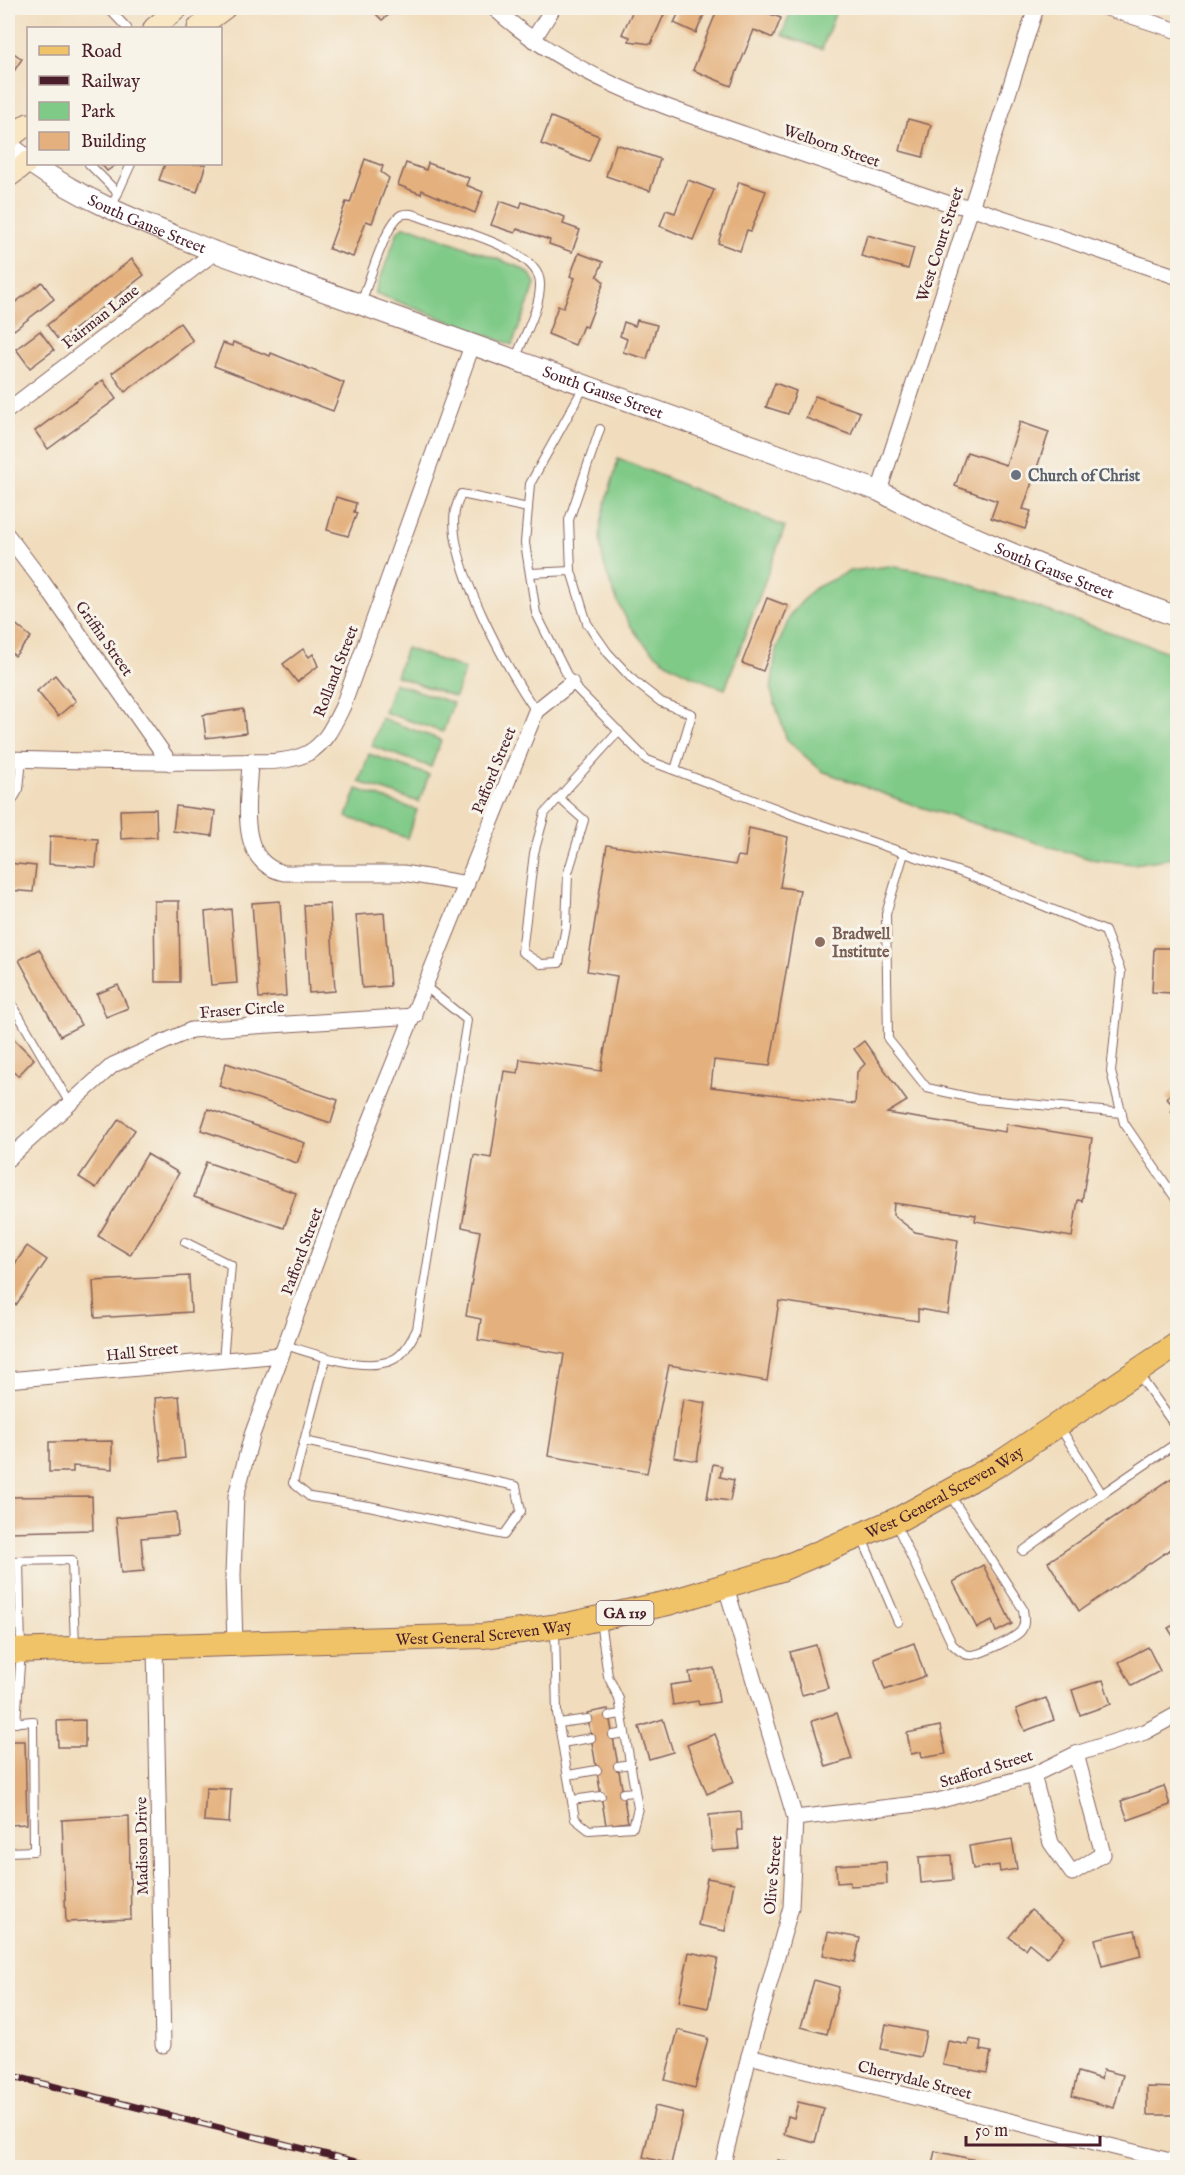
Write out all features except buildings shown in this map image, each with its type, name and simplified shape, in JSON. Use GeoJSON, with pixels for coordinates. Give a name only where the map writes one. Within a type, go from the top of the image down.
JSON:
{"type":"FeatureCollection","features":[{"type":"Feature","properties":{"kind":"main road"},"geometry":{"type":"LineString","coordinates":[[155,27],[178,8]]}},
{"type":"Feature","properties":{"kind":"main road"},"geometry":{"type":"LineString","coordinates":[[199,27],[225,8]]}},
{"type":"Feature","properties":{"kind":"main road"},"geometry":{"type":"LineString","coordinates":[[8,140],[27,125]]}},
{"type":"Feature","properties":{"kind":"main road"},"geometry":{"type":"LineString","coordinates":[[8,177],[27,164]]}},
{"type":"Feature","properties":{"kind":"main road","name":"West General Screven Way"},"geometry":{"type":"LineString","coordinates":[[14,1650],[437,1639],[555,1627],[726,1587],[781,1569],[862,1536],[949,1493],[1058,1425],[1178,1344]]}},
{"type":"Feature","properties":{"kind":"street","name":"Welborn Street"},"geometry":{"type":"LineString","coordinates":[[494,8],[533,40],[562,59],[684,114],[950,204],[970,207],[1178,277]]}},
{"type":"Feature","properties":{"kind":"street"},"geometry":{"type":"LineString","coordinates":[[533,40],[553,8]]}},
{"type":"Feature","properties":{"kind":"street","name":"West Court Street"},"geometry":{"type":"LineString","coordinates":[[879,491],[1036,8]]}},
{"type":"Feature","properties":{"kind":"street"},"geometry":{"type":"LineString","coordinates":[[1107,8],[1178,32]]}},
{"type":"Feature","properties":{"kind":"street","name":"South Gause Street"},"geometry":{"type":"LineString","coordinates":[[8,145],[27,160]]}},
{"type":"Feature","properties":{"kind":"street","name":"South Gause Street"},"geometry":{"type":"LineString","coordinates":[[34,165],[66,188],[114,201],[215,252],[879,491],[937,521],[1050,570],[1178,617]]}},
{"type":"Feature","properties":{"kind":"street","name":"Fairman Lane"},"geometry":{"type":"LineString","coordinates":[[8,410],[215,252]]}},
{"type":"Feature","properties":{"kind":"street","name":"Rolland Street"},"geometry":{"type":"LineString","coordinates":[[14,759],[170,763],[278,760],[306,754],[317,747],[343,706],[473,343]]}},
{"type":"Feature","properties":{"kind":"street","name":"Griffin Street"},"geometry":{"type":"LineString","coordinates":[[8,536],[170,763]]}},
{"type":"Feature","properties":{"kind":"street","name":"Pafford Street"},"geometry":{"type":"LineString","coordinates":[[235,1644],[233,1575],[236,1496],[252,1436],[342,1191],[415,1016],[536,711],[571,683]]}},
{"type":"Feature","properties":{"kind":"street"},"geometry":{"type":"LineString","coordinates":[[250,761],[251,845],[258,858],[273,870],[284,873],[404,873],[467,885]]}},
{"type":"Feature","properties":{"kind":"street","name":"Fraser Circle"},"geometry":{"type":"LineString","coordinates":[[9,1155],[113,1065],[191,1030],[415,1016]]}},
{"type":"Feature","properties":{"kind":"street","name":"Hall Street"},"geometry":{"type":"LineString","coordinates":[[8,1380],[223,1360],[283,1350]]}},
{"type":"Feature","properties":{"kind":"street","name":"Olive Street"},"geometry":{"type":"LineString","coordinates":[[722,2168],[791,1907],[795,1818],[726,1587]]}},
{"type":"Feature","properties":{"kind":"street","name":"Madison Drive"},"geometry":{"type":"LineString","coordinates":[[155,1646],[163,2046]]}},
{"type":"Feature","properties":{"kind":"street","name":"Stafford Street"},"geometry":{"type":"LineString","coordinates":[[795,1818],[934,1802],[1033,1775],[1076,1754],[1145,1732],[1178,1714]]}},
{"type":"Feature","properties":{"kind":"street"},"geometry":{"type":"LineString","coordinates":[[1033,1775],[1051,1844],[1072,1873],[1103,1854],[1076,1754]]}},
{"type":"Feature","properties":{"kind":"street","name":"Cherrydale Street"},"geometry":{"type":"LineString","coordinates":[[750,2056],[1178,2163]]}},
{"type":"Feature","properties":{"kind":"lane"},"geometry":{"type":"LineString","coordinates":[[108,8],[126,27]]}},
{"type":"Feature","properties":{"kind":"lane"},"geometry":{"type":"LineString","coordinates":[[90,165],[114,201]]}},
{"type":"Feature","properties":{"kind":"lane"},"geometry":{"type":"LineString","coordinates":[[114,201],[131,165]]}},
{"type":"Feature","properties":{"kind":"lane"},"geometry":{"type":"LineString","coordinates":[[361,304],[390,228],[398,216],[408,213],[423,218],[521,254],[536,267],[540,282],[538,300],[515,359]]}},
{"type":"Feature","properties":{"kind":"lane"},"geometry":{"type":"LineString","coordinates":[[585,385],[530,484],[525,543],[536,613],[571,683],[647,760],[963,873],[1104,931],[1121,972],[1111,1072],[1124,1123],[1178,1202]]}},
{"type":"Feature","properties":{"kind":"lane"},"geometry":{"type":"LineString","coordinates":[[600,429],[568,520],[572,571],[588,623],[608,653],[634,681],[661,702],[692,714],[675,771]]}},
{"type":"Feature","properties":{"kind":"lane"},"geometry":{"type":"LineString","coordinates":[[528,508],[461,494],[455,511],[455,521],[456,540],[470,585],[513,678],[536,711]]}},
{"type":"Feature","properties":{"kind":"lane"},"geometry":{"type":"LineString","coordinates":[[530,573],[572,571]]}},
{"type":"Feature","properties":{"kind":"lane"},"geometry":{"type":"LineString","coordinates":[[559,798],[584,820],[568,873],[566,927],[559,963],[541,964],[522,952],[534,853],[545,813],[619,731]]}},
{"type":"Feature","properties":{"kind":"lane"},"geometry":{"type":"LineString","coordinates":[[8,808],[19,789],[14,759]]}},
{"type":"Feature","properties":{"kind":"lane"},"geometry":{"type":"LineString","coordinates":[[904,853],[886,914],[888,1039],[927,1088],[977,1099],[1122,1113]]}},
{"type":"Feature","properties":{"kind":"lane"},"geometry":{"type":"LineString","coordinates":[[283,1350],[350,1363],[380,1363],[401,1355],[417,1329],[467,1020],[426,987]]}},
{"type":"Feature","properties":{"kind":"lane"},"geometry":{"type":"LineString","coordinates":[[8,997],[69,1102]]}},
{"type":"Feature","properties":{"kind":"lane"},"geometry":{"type":"LineString","coordinates":[[185,1242],[231,1265],[223,1360]]}},
{"type":"Feature","properties":{"kind":"lane"},"geometry":{"type":"LineString","coordinates":[[304,1442],[516,1486],[521,1511],[504,1535],[369,1506],[310,1497],[293,1483],[326,1358]]}},
{"type":"Feature","properties":{"kind":"lane"},"geometry":{"type":"LineString","coordinates":[[1137,1371],[1178,1431]]}},
{"type":"Feature","properties":{"kind":"lane"},"geometry":{"type":"LineString","coordinates":[[1058,1425],[1102,1494]]}},
{"type":"Feature","properties":{"kind":"lane"},"geometry":{"type":"LineString","coordinates":[[1023,1551],[1178,1442]]}},
{"type":"Feature","properties":{"kind":"lane"},"geometry":{"type":"LineString","coordinates":[[894,1521],[952,1644],[959,1651],[971,1656],[993,1647],[1021,1632],[1025,1621],[1023,1609],[949,1493]]}},
{"type":"Feature","properties":{"kind":"lane"},"geometry":{"type":"LineString","coordinates":[[862,1536],[898,1622]]}},
{"type":"Feature","properties":{"kind":"lane"},"geometry":{"type":"LineString","coordinates":[[8,1561],[72,1560],[75,1649]]}},
{"type":"Feature","properties":{"kind":"lane"},"geometry":{"type":"LineString","coordinates":[[8,1852],[34,1851],[33,1721],[12,1723],[19,1561]]}},
{"type":"Feature","properties":{"kind":"lane"},"geometry":{"type":"LineString","coordinates":[[8,1590],[19,1590]]}},
{"type":"Feature","properties":{"kind":"lane"},"geometry":{"type":"LineString","coordinates":[[555,1627],[559,1723],[575,1819],[589,1830],[633,1827],[638,1808],[619,1699],[608,1676],[599,1618]]}},
{"type":"Feature","properties":{"kind":"lane"},"geometry":{"type":"LineString","coordinates":[[609,1716],[621,1714]]}},
{"type":"Feature","properties":{"kind":"lane"},"geometry":{"type":"LineString","coordinates":[[559,1723],[588,1719]]}},
{"type":"Feature","properties":{"kind":"lane"},"geometry":{"type":"LineString","coordinates":[[613,1736],[625,1733]]}},
{"type":"Feature","properties":{"kind":"lane"},"geometry":{"type":"LineString","coordinates":[[562,1743],[591,1738]]}},
{"type":"Feature","properties":{"kind":"lane"},"geometry":{"type":"LineString","coordinates":[[618,1766],[630,1764]]}},
{"type":"Feature","properties":{"kind":"lane"},"geometry":{"type":"LineString","coordinates":[[568,1775],[597,1770]]}},
{"type":"Feature","properties":{"kind":"lane"},"geometry":{"type":"LineString","coordinates":[[623,1793],[635,1792]]}},
{"type":"Feature","properties":{"kind":"lane"},"geometry":{"type":"LineString","coordinates":[[572,1800],[601,1796]]}},
{"type":"Feature","properties":{"kind":"green space"},"geometry":{"type":"Polygon","coordinates":[[[792,8],[837,8],[822,49],[782,35],[792,8]]]}},
{"type":"Feature","properties":{"kind":"green space"},"geometry":{"type":"Polygon","coordinates":[[[403,227],[414,228],[519,267],[530,274],[535,283],[533,291],[512,345],[375,293],[398,231],[403,227]]]}},
{"type":"Feature","properties":{"kind":"green space"},"geometry":{"type":"Polygon","coordinates":[[[618,458],[785,527],[725,689],[685,672],[656,654],[638,636],[620,607],[607,573],[601,540],[602,516],[618,458]]]}},
{"type":"Feature","properties":{"kind":"green space"},"geometry":{"type":"Polygon","coordinates":[[[890,566],[945,576],[1177,655],[1177,857],[1134,864],[1090,859],[914,805],[822,771],[787,740],[771,691],[776,650],[791,614],[813,589],[850,571],[890,566]]]}},
{"type":"Feature","properties":{"kind":"green space"},"geometry":{"type":"Polygon","coordinates":[[[406,648],[465,669],[455,697],[396,676],[406,648]]]}},
{"type":"Feature","properties":{"kind":"green space"},"geometry":{"type":"Polygon","coordinates":[[[394,683],[453,703],[443,732],[384,712],[394,683]]]}},
{"type":"Feature","properties":{"kind":"green space"},"geometry":{"type":"Polygon","coordinates":[[[381,718],[441,740],[431,767],[372,746],[381,718]]]}},
{"type":"Feature","properties":{"kind":"green space"},"geometry":{"type":"Polygon","coordinates":[[[369,754],[429,775],[419,802],[359,782],[369,754]]]}},
{"type":"Feature","properties":{"kind":"green space"},"geometry":{"type":"Polygon","coordinates":[[[357,789],[417,810],[407,838],[347,817],[357,789]]]}},
{"type":"Feature","properties":{"kind":"railway"},"geometry":{"type":"LineString","coordinates":[[8,2075],[380,2168]]}},
{"type":"Feature","properties":{"kind":"place","name":"Church of Christ"},"geometry":{"type":"Point","coordinates":[1016,475]}},
{"type":"Feature","properties":{"kind":"place","name":"Bradwell Institute"},"geometry":{"type":"Point","coordinates":[820,942]}}]}
